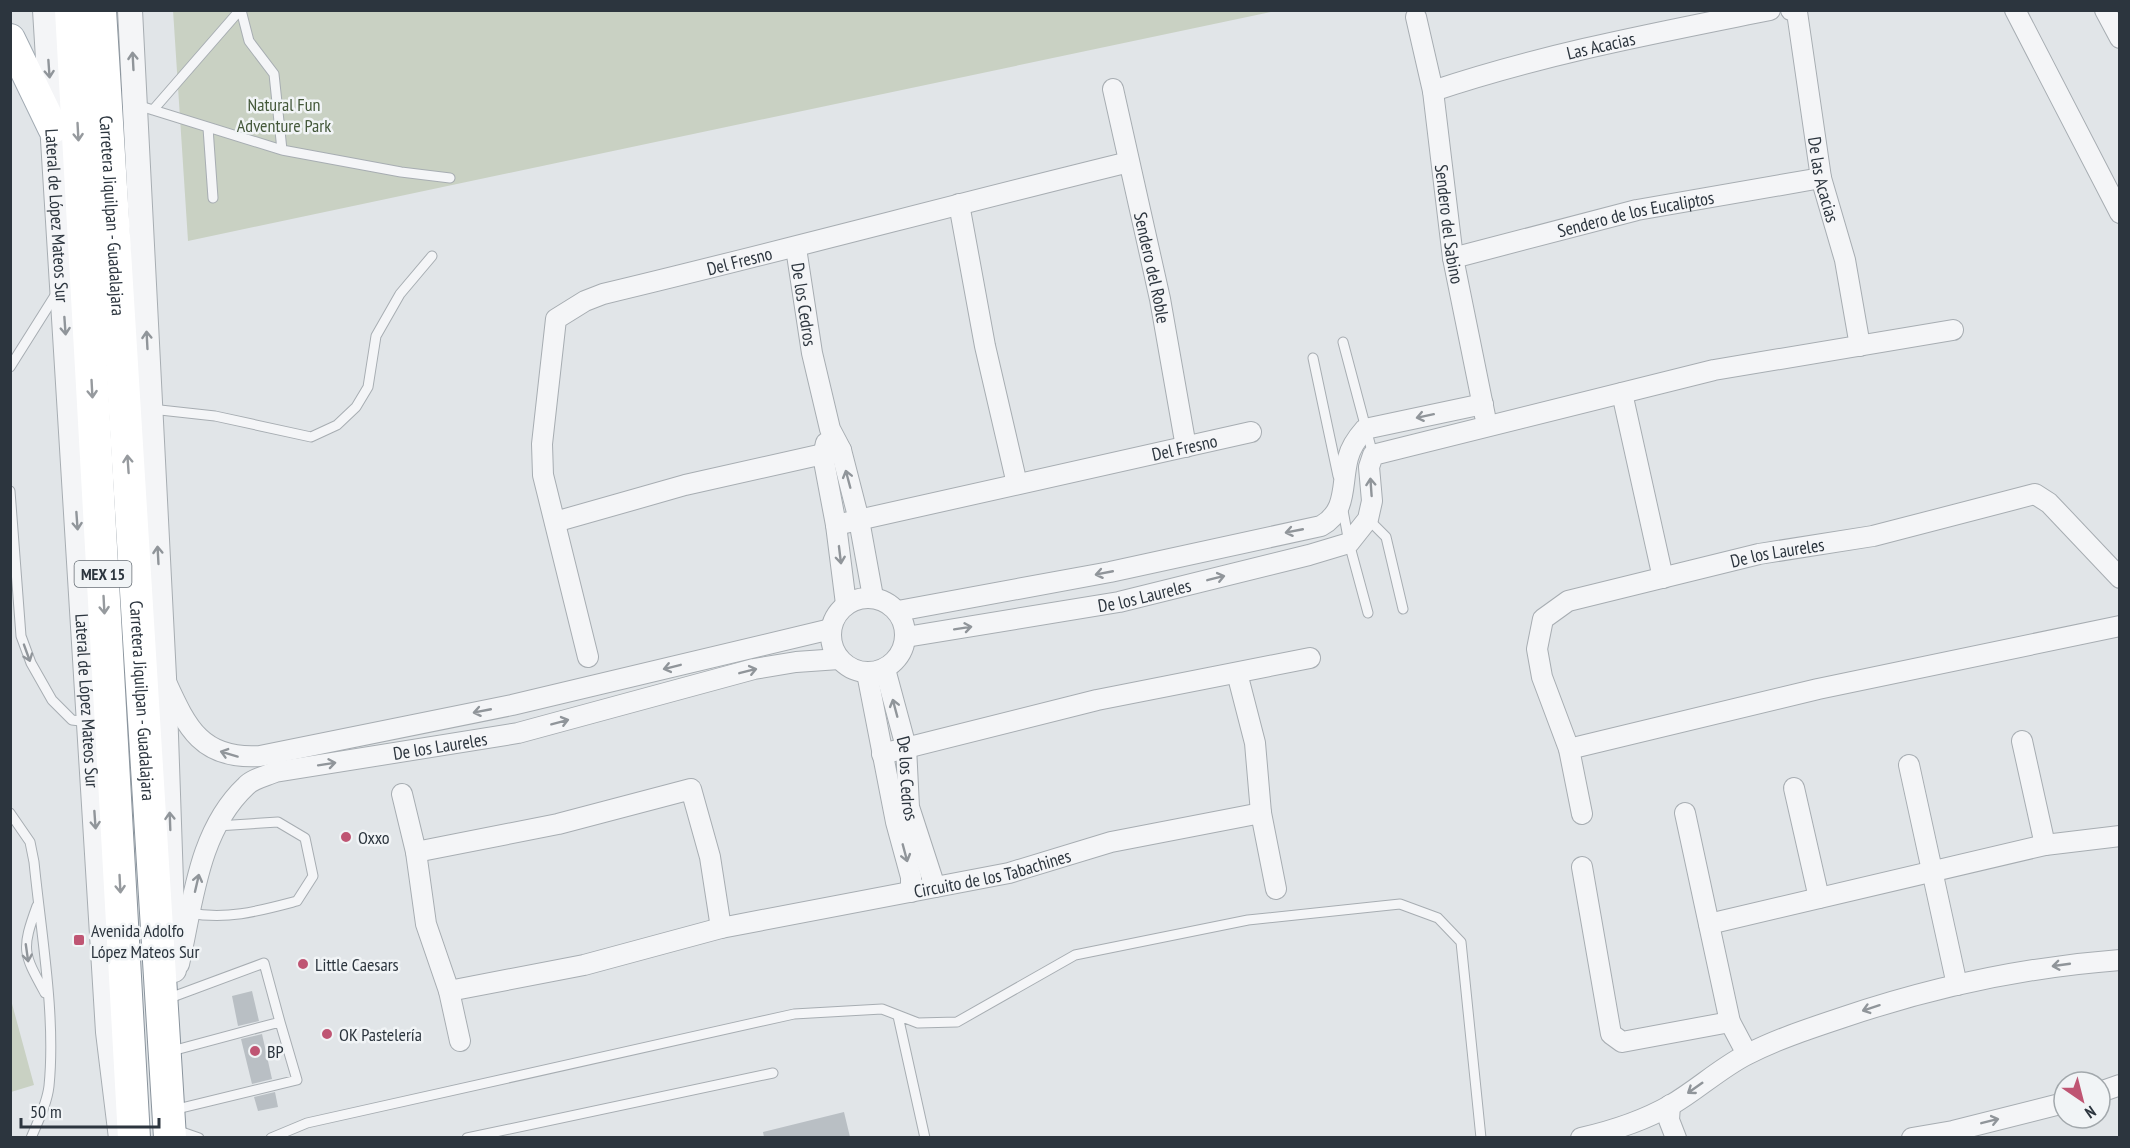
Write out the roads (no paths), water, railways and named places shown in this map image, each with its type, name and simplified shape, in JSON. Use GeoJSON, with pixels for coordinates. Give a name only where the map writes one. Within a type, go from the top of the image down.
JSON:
{"type":"FeatureCollection","features":[{"type":"Feature","properties":{"kind":"highway","name":"Carretera Jiquilpan - Guadalajara"},"geometry":{"type":"LineString","coordinates":[[72,10],[134,1137]]}},
{"type":"Feature","properties":{"kind":"highway","name":"Carretera Jiquilpan - Guadalajara"},"geometry":{"type":"LineString","coordinates":[[100,10],[169,1126]]}},
{"type":"Feature","properties":{"kind":"main road"},"geometry":{"type":"LineString","coordinates":[[10,39],[53,128]]}},
{"type":"Feature","properties":{"kind":"street","name":"Lateral de López Mateos Sur"},"geometry":{"type":"LineString","coordinates":[[45,10],[108,1032],[121,1137]]}},
{"type":"Feature","properties":{"kind":"street"},"geometry":{"type":"LineString","coordinates":[[130,10],[144,107],[150,409],[164,677],[182,912],[175,988],[164,1050]]}},
{"type":"Feature","properties":{"kind":"street","name":"Las Acacias"},"geometry":{"type":"LineString","coordinates":[[1433,91],[1502,68],[1639,36],[1770,10]]}},
{"type":"Feature","properties":{"kind":"street"},"geometry":{"type":"LineString","coordinates":[[2015,10],[2120,213]]}},
{"type":"Feature","properties":{"kind":"street"},"geometry":{"type":"LineString","coordinates":[[2105,10],[2120,38]]}},
{"type":"Feature","properties":{"kind":"street","name":"De las Acacias"},"geometry":{"type":"LineString","coordinates":[[1794,11],[1821,178],[1845,261],[1860,346]]}},
{"type":"Feature","properties":{"kind":"street","name":"Sendero del Sabino"},"geometry":{"type":"LineString","coordinates":[[1416,17],[1433,91],[1453,258],[1488,429]]}},
{"type":"Feature","properties":{"kind":"street","name":"Sendero del Roble"},"geometry":{"type":"LineString","coordinates":[[1113,89],[1160,299],[1186,447]]}},
{"type":"Feature","properties":{"kind":"street","name":"Del Fresno"},"geometry":{"type":"LineString","coordinates":[[588,657],[543,475],[542,444],[556,320],[585,301],[603,294],[796,249],[959,204],[1129,162]]}},
{"type":"Feature","properties":{"kind":"street","name":"Sendero de los Eucaliptos"},"geometry":{"type":"LineString","coordinates":[[1453,258],[1637,210],[1821,178]]}},
{"type":"Feature","properties":{"kind":"street"},"geometry":{"type":"LineString","coordinates":[[959,204],[985,346],[1017,484]]}},
{"type":"Feature","properties":{"kind":"street","name":"De los Cedros"},"geometry":{"type":"LineString","coordinates":[[796,249],[812,353],[830,429],[836,525],[846,604]]}},
{"type":"Feature","properties":{"kind":"street"},"geometry":{"type":"LineString","coordinates":[[1349,543],[1368,519],[1372,501],[1369,467],[1373,455],[1488,429],[1714,370],[1953,330]]}},
{"type":"Feature","properties":{"kind":"street"},"geometry":{"type":"LineString","coordinates":[[1622,393],[1663,578]]}},
{"type":"Feature","properties":{"kind":"street"},"geometry":{"type":"LineString","coordinates":[[1342,504],[1348,456],[1353,442],[1365,429],[1483,404]]}},
{"type":"Feature","properties":{"kind":"street","name":"Del Fresno"},"geometry":{"type":"LineString","coordinates":[[836,525],[1251,432]]}},
{"type":"Feature","properties":{"kind":"street"},"geometry":{"type":"LineString","coordinates":[[555,522],[685,485],[832,453]]}},
{"type":"Feature","properties":{"kind":"street","name":"De los Cedros"},"geometry":{"type":"LineString","coordinates":[[832,453],[859,520],[873,597]]}},
{"type":"Feature","properties":{"kind":"street","name":"De los Laureles"},"geometry":{"type":"LineString","coordinates":[[1582,814],[1569,749],[1542,677],[1537,649],[1543,619],[1568,601],[1759,554],[1873,536],[2035,494],[2049,503],[2120,578]]}},
{"type":"Feature","properties":{"kind":"street","name":"De los Laureles"},"geometry":{"type":"LineString","coordinates":[[898,611],[1110,572],[1321,526],[1331,520],[1342,504]]}},
{"type":"Feature","properties":{"kind":"street","name":"De los Laureles"},"geometry":{"type":"LineString","coordinates":[[906,637],[1119,602],[1349,543]]}},
{"type":"Feature","properties":{"kind":"street"},"geometry":{"type":"LineString","coordinates":[[873,597],[887,602],[898,611],[906,637],[897,660],[876,671],[852,669],[839,659],[832,646],[831,629],[836,614],[846,604],[860,598],[873,597]]}},
{"type":"Feature","properties":{"kind":"street"},"geometry":{"type":"LineString","coordinates":[[1569,749],[1818,689],[2120,626]]}},
{"type":"Feature","properties":{"kind":"street","name":"De los Laureles"},"geometry":{"type":"LineString","coordinates":[[164,677],[184,721],[196,737],[212,749],[240,758],[260,756],[512,705],[831,629]]}},
{"type":"Feature","properties":{"kind":"street"},"geometry":{"type":"LineString","coordinates":[[882,754],[1097,700],[1310,658]]}},
{"type":"Feature","properties":{"kind":"street","name":"De los Laureles"},"geometry":{"type":"LineString","coordinates":[[182,912],[215,826],[247,785],[275,772],[518,733],[754,669],[796,662],[839,659]]}},
{"type":"Feature","properties":{"kind":"street","name":"De los Cedros"},"geometry":{"type":"LineString","coordinates":[[876,671],[906,747],[909,807],[935,887]]}},
{"type":"Feature","properties":{"kind":"street","name":"De los Cedros"},"geometry":{"type":"LineString","coordinates":[[876,671],[882,754],[911,877],[911,892]]}},
{"type":"Feature","properties":{"kind":"street"},"geometry":{"type":"LineString","coordinates":[[1237,673],[1255,742],[1261,813],[1276,889]]}},
{"type":"Feature","properties":{"kind":"street"},"geometry":{"type":"LineString","coordinates":[[512,705],[518,733]]}},
{"type":"Feature","properties":{"kind":"street"},"geometry":{"type":"LineString","coordinates":[[373,733],[377,756]]}},
{"type":"Feature","properties":{"kind":"street"},"geometry":{"type":"LineString","coordinates":[[2022,741],[2045,844]]}},
{"type":"Feature","properties":{"kind":"street"},"geometry":{"type":"LineString","coordinates":[[260,756],[265,777]]}},
{"type":"Feature","properties":{"kind":"street"},"geometry":{"type":"LineString","coordinates":[[1909,765],[1957,985]]}},
{"type":"Feature","properties":{"kind":"street"},"geometry":{"type":"LineString","coordinates":[[1794,788],[1819,898]]}},
{"type":"Feature","properties":{"kind":"street"},"geometry":{"type":"LineString","coordinates":[[416,852],[558,824],[691,789],[710,857],[721,928]]}},
{"type":"Feature","properties":{"kind":"street"},"geometry":{"type":"LineString","coordinates":[[402,794],[416,852],[426,924],[449,991],[460,1041]]}},
{"type":"Feature","properties":{"kind":"street","name":"Circuito de los Tabachines"},"geometry":{"type":"LineString","coordinates":[[449,991],[584,964],[721,928],[1009,873],[1111,842],[1261,813]]}},
{"type":"Feature","properties":{"kind":"street"},"geometry":{"type":"LineString","coordinates":[[1685,813],[1730,1022],[1747,1054]]}},
{"type":"Feature","properties":{"kind":"street"},"geometry":{"type":"LineString","coordinates":[[1709,924],[2045,844],[2120,836]]}},
{"type":"Feature","properties":{"kind":"street"},"geometry":{"type":"LineString","coordinates":[[1582,867],[1611,1035],[1622,1042],[1730,1022]]}},
{"type":"Feature","properties":{"kind":"street"},"geometry":{"type":"LineString","coordinates":[[1581,1137],[1622,1126],[1670,1105],[1747,1054],[1825,1023],[1957,985],[2064,964],[2120,960]]}},
{"type":"Feature","properties":{"kind":"street"},"geometry":{"type":"LineString","coordinates":[[1670,1105],[1669,1120],[1676,1137]]}},
{"type":"Feature","properties":{"kind":"street"},"geometry":{"type":"LineString","coordinates":[[1912,1137],[1945,1135],[2052,1106]]}},
{"type":"Feature","properties":{"kind":"lane"},"geometry":{"type":"LineString","coordinates":[[282,150],[274,74],[249,41],[240,10],[144,107],[282,150],[401,172],[450,178]]}},
{"type":"Feature","properties":{"kind":"lane"},"geometry":{"type":"LineString","coordinates":[[208,128],[213,198]]}},
{"type":"Feature","properties":{"kind":"lane"},"geometry":{"type":"LineString","coordinates":[[150,409],[215,416],[311,437],[337,425],[356,407],[368,387],[376,336],[400,294],[432,256]]}},
{"type":"Feature","properties":{"kind":"lane"},"geometry":{"type":"LineString","coordinates":[[10,367],[62,284]]}},
{"type":"Feature","properties":{"kind":"lane"},"geometry":{"type":"LineString","coordinates":[[1343,342],[1373,455]]}},
{"type":"Feature","properties":{"kind":"lane"},"geometry":{"type":"LineString","coordinates":[[1313,358],[1335,454],[1349,543],[1368,613]]}},
{"type":"Feature","properties":{"kind":"lane"},"geometry":{"type":"LineString","coordinates":[[10,491],[21,636],[36,674],[52,700],[72,720],[89,722]]}},
{"type":"Feature","properties":{"kind":"lane"},"geometry":{"type":"LineString","coordinates":[[1368,519],[1386,537],[1403,609]]}},
{"type":"Feature","properties":{"kind":"lane"},"geometry":{"type":"LineString","coordinates":[[10,813],[30,842],[48,999],[49,1086],[44,1108],[31,1137]]}},
{"type":"Feature","properties":{"kind":"lane"},"geometry":{"type":"LineString","coordinates":[[182,912],[239,916],[297,901],[313,876],[305,838],[278,822],[215,826]]}},
{"type":"Feature","properties":{"kind":"lane"},"geometry":{"type":"LineString","coordinates":[[38,904],[26,938],[25,949],[28,963],[48,999]]}},
{"type":"Feature","properties":{"kind":"lane"},"geometry":{"type":"LineString","coordinates":[[271,1137],[308,1123],[794,1014],[882,1010],[918,1023],[957,1022],[1075,955],[1248,920],[1400,904],[1438,918],[1461,942],[1481,1137]]}},
{"type":"Feature","properties":{"kind":"lane"},"geometry":{"type":"LineString","coordinates":[[169,1126],[297,1080],[264,963],[175,988]]}},
{"type":"Feature","properties":{"kind":"lane"},"geometry":{"type":"LineString","coordinates":[[898,1016],[925,1137]]}},
{"type":"Feature","properties":{"kind":"lane"},"geometry":{"type":"LineString","coordinates":[[164,1050],[280,1022]]}},
{"type":"Feature","properties":{"kind":"lane"},"geometry":{"type":"LineString","coordinates":[[467,1137],[773,1073]]}},
{"type":"Feature","properties":{"kind":"lane"},"geometry":{"type":"LineString","coordinates":[[169,1126],[199,1137]]}},
{"type":"Feature","properties":{"kind":"place","name":"Oxxo"},"geometry":{"type":"Point","coordinates":[346,837]}},
{"type":"Feature","properties":{"kind":"place","name":"Avenida Adolfo López Mateos Sur"},"geometry":{"type":"Point","coordinates":[79,940]}},
{"type":"Feature","properties":{"kind":"place","name":"Little Caesars"},"geometry":{"type":"Point","coordinates":[303,964]}},
{"type":"Feature","properties":{"kind":"place","name":"OK Pastelería"},"geometry":{"type":"Point","coordinates":[327,1034]}},
{"type":"Feature","properties":{"kind":"place","name":"BP"},"geometry":{"type":"Point","coordinates":[255,1051]}},
{"type":"Feature","properties":{"kind":"park label","name":"Natural Fun Adventure Park"},"geometry":{"type":"Point","coordinates":[284,114]}}]}
